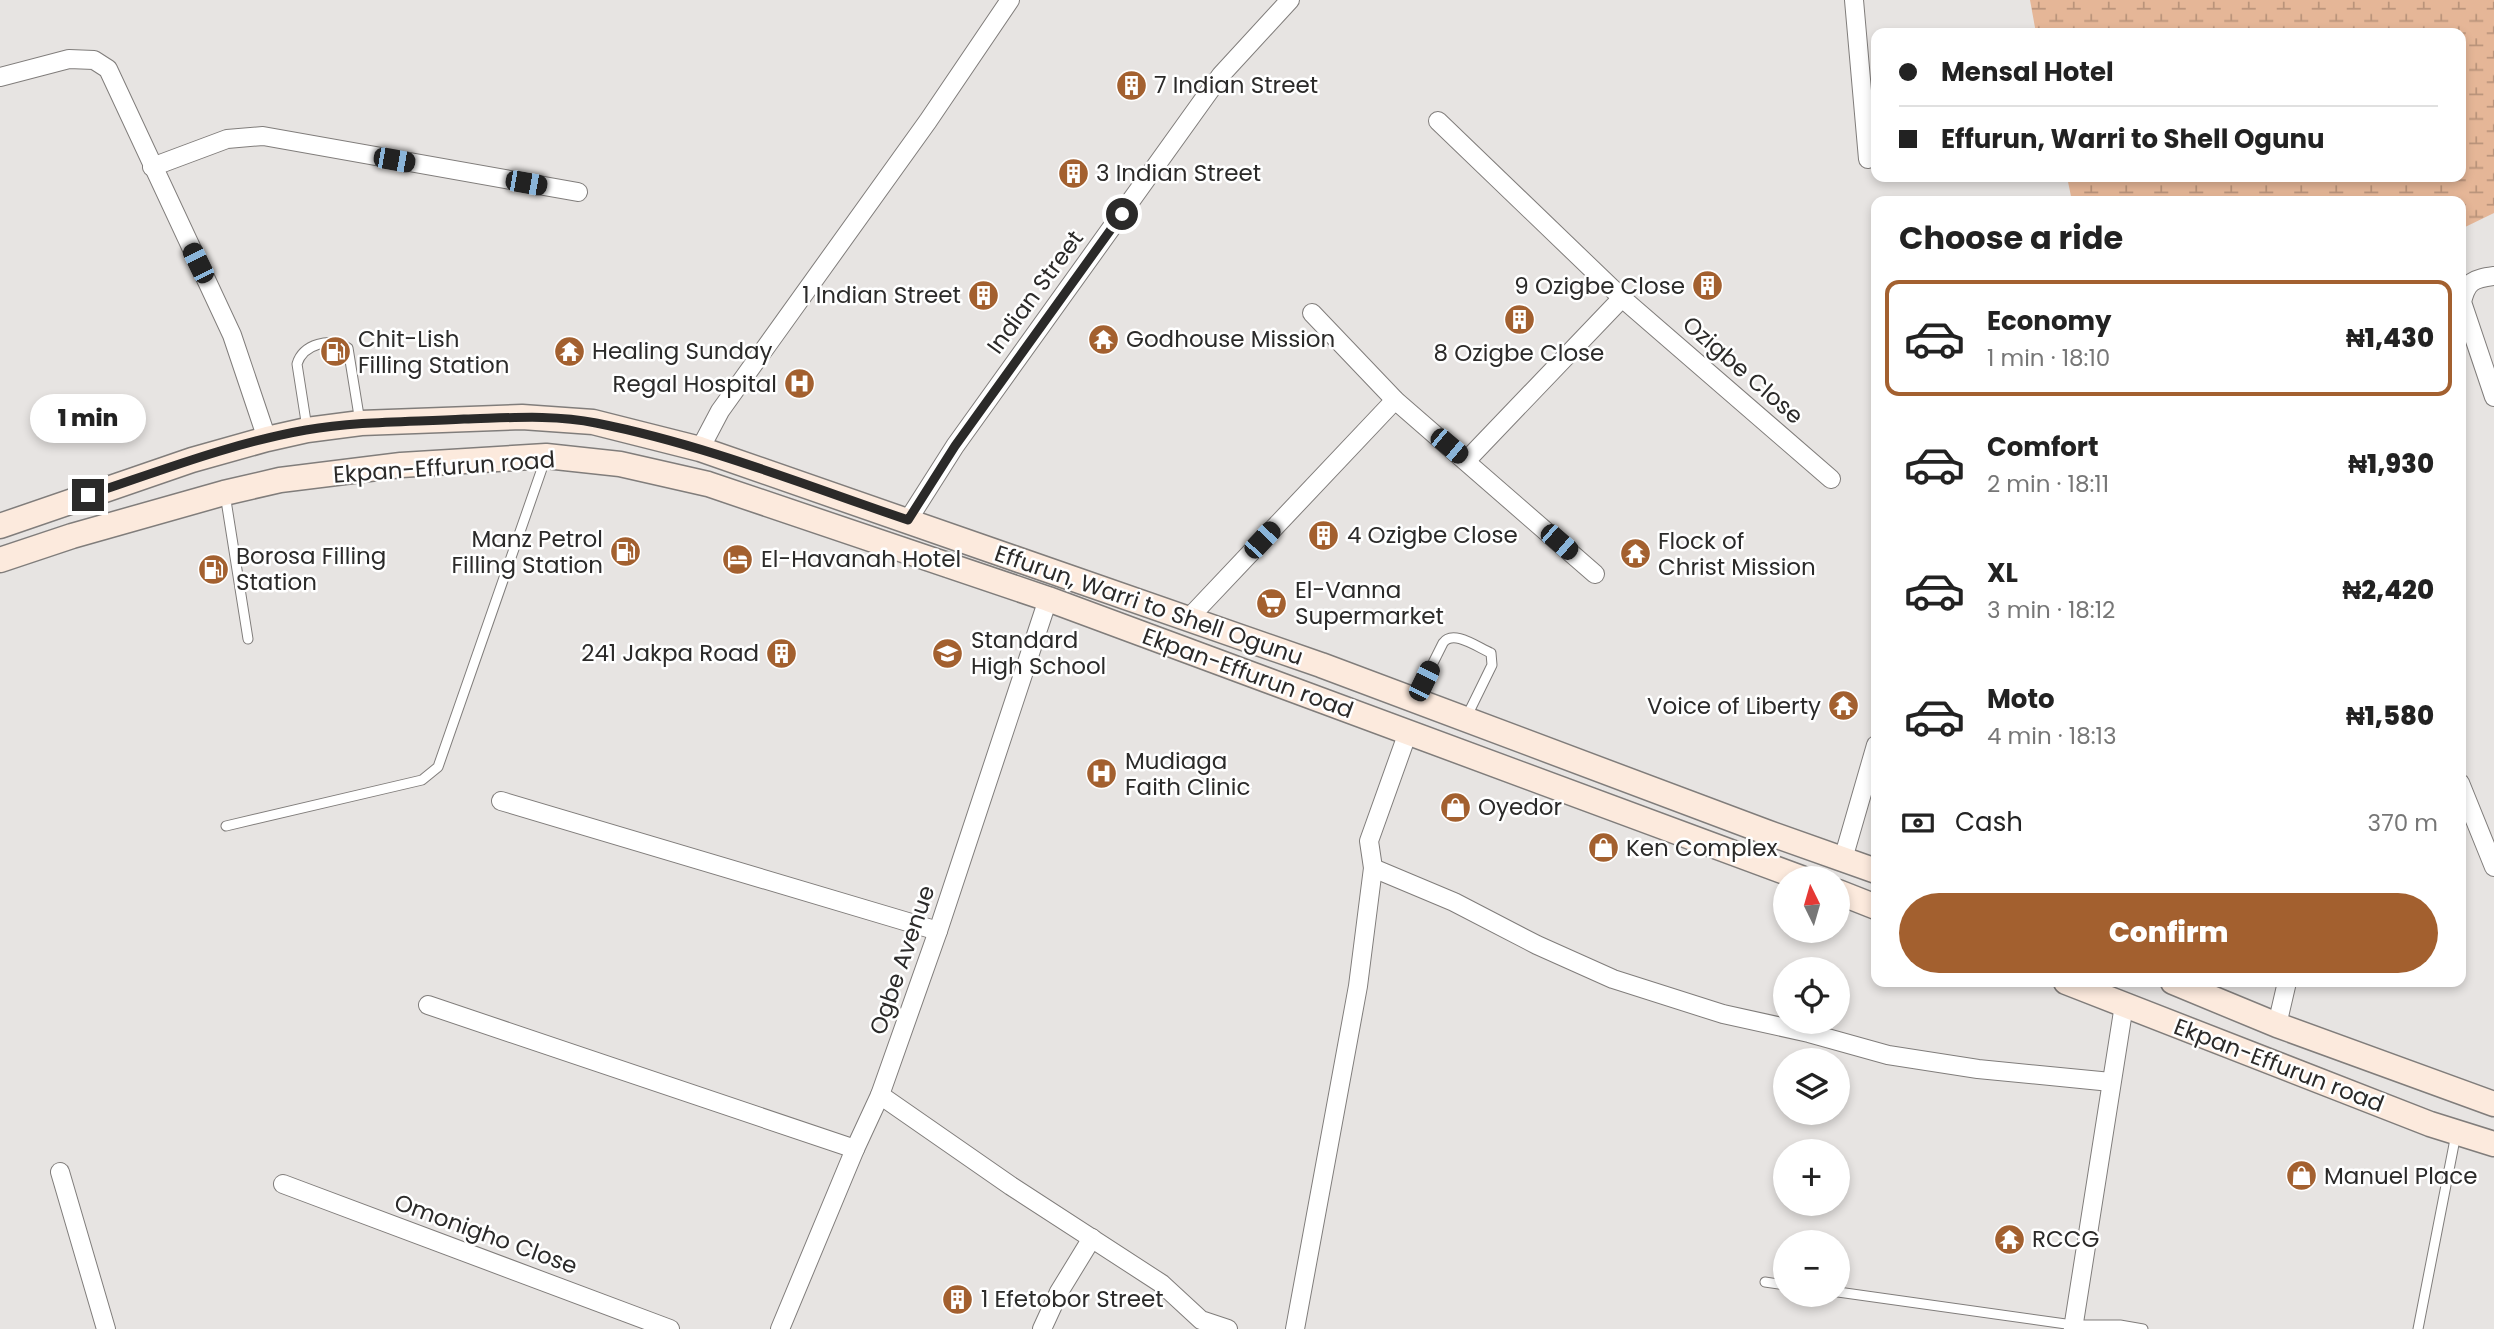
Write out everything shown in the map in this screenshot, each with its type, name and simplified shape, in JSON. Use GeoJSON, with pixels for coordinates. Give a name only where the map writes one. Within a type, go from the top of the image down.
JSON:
{"type":"FeatureCollection","features":[{"type":"Feature","properties":{"kind":"main road","name":"Effurun, Warri to Shell Ogunu"},"geometry":{"type":"LineString","coordinates":[[0,526],[192,460],[307,430],[361,423],[522,417],[593,422],[700,449],[908,520],[1321,665],[1871,869]]}},
{"type":"Feature","properties":{"kind":"main road","name":"Ekpan-Effurun road"},"geometry":{"type":"LineString","coordinates":[[0,560],[72,536],[280,480],[401,465],[546,456],[620,464],[708,484],[1048,599],[1773,868]]}},
{"type":"Feature","properties":{"kind":"main road"},"geometry":{"type":"LineString","coordinates":[[1850,897],[1871,905]]}},
{"type":"Feature","properties":{"kind":"main road","name":"Ekpan-Effurun road"},"geometry":{"type":"LineString","coordinates":[[2078,987],[2430,1124],[2494,1144]]}},
{"type":"Feature","properties":{"kind":"main road"},"geometry":{"type":"LineString","coordinates":[[2185,987],[2277,1025],[2494,1104]]}},
{"type":"Feature","properties":{"kind":"street"},"geometry":{"type":"LineString","coordinates":[[700,449],[720,411],[928,121],[1010,0]]}},
{"type":"Feature","properties":{"kind":"street","name":"Indian Street"},"geometry":{"type":"LineString","coordinates":[[908,520],[955,446],[1221,75],[1290,0]]}},
{"type":"Feature","properties":{"kind":"street"},"geometry":{"type":"LineString","coordinates":[[1854,0],[1868,159]]}},
{"type":"Feature","properties":{"kind":"street"},"geometry":{"type":"LineString","coordinates":[[0,77],[68,59],[94,60],[108,68],[232,335],[267,439]]}},
{"type":"Feature","properties":{"kind":"street","name":"Ozigbe Close"},"geometry":{"type":"LineString","coordinates":[[1438,121],[1622,298],[1831,479]]}},
{"type":"Feature","properties":{"kind":"street"},"geometry":{"type":"LineString","coordinates":[[152,167],[227,139],[263,136],[578,192]]}},
{"type":"Feature","properties":{"kind":"street"},"geometry":{"type":"LineString","coordinates":[[2466,287],[2477,278],[2494,276]]}},
{"type":"Feature","properties":{"kind":"street"},"geometry":{"type":"LineString","coordinates":[[1466,461],[1622,298]]}},
{"type":"Feature","properties":{"kind":"street"},"geometry":{"type":"LineString","coordinates":[[1312,313],[1395,400],[1595,574]]}},
{"type":"Feature","properties":{"kind":"street"},"geometry":{"type":"LineString","coordinates":[[2466,314],[2494,397]]}},
{"type":"Feature","properties":{"kind":"street"},"geometry":{"type":"LineString","coordinates":[[1187,620],[1395,400]]}},
{"type":"Feature","properties":{"kind":"street","name":"Ogbe Avenue"},"geometry":{"type":"LineString","coordinates":[[780,1329],[880,1095],[939,931],[1048,599]]}},
{"type":"Feature","properties":{"kind":"street"},"geometry":{"type":"LineString","coordinates":[[1294,1329],[1358,986],[1373,868],[1369,841],[1408,732]]}},
{"type":"Feature","properties":{"kind":"street"},"geometry":{"type":"LineString","coordinates":[[1843,859],[1871,762]]}},
{"type":"Feature","properties":{"kind":"street"},"geometry":{"type":"LineString","coordinates":[[2466,798],[2494,867]]}},
{"type":"Feature","properties":{"kind":"street"},"geometry":{"type":"LineString","coordinates":[[501,801],[939,931]]}},
{"type":"Feature","properties":{"kind":"street"},"geometry":{"type":"LineString","coordinates":[[1373,868],[1454,902],[1537,945],[1613,979],[1723,1014],[1809,1033],[1888,1055],[1978,1069],[2111,1082]]}},
{"type":"Feature","properties":{"kind":"street"},"geometry":{"type":"LineString","coordinates":[[2277,1025],[2286,987]]}},
{"type":"Feature","properties":{"kind":"street"},"geometry":{"type":"LineString","coordinates":[[428,1005],[855,1149]]}},
{"type":"Feature","properties":{"kind":"street"},"geometry":{"type":"LineString","coordinates":[[2073,1327],[2123,1005]]}},
{"type":"Feature","properties":{"kind":"street"},"geometry":{"type":"LineString","coordinates":[[880,1095],[1011,1186],[1162,1284],[1201,1320],[1227,1329]]}},
{"type":"Feature","properties":{"kind":"street"},"geometry":{"type":"LineString","coordinates":[[60,1172],[106,1329]]}},
{"type":"Feature","properties":{"kind":"street","name":"Omonigho Close"},"geometry":{"type":"LineString","coordinates":[[284,1184],[670,1329]]}},
{"type":"Feature","properties":{"kind":"street"},"geometry":{"type":"LineString","coordinates":[[1042,1329],[1059,1292],[1092,1238]]}},
{"type":"Feature","properties":{"kind":"lane"},"geometry":{"type":"LineString","coordinates":[[307,430],[297,364],[300,355],[314,345],[338,343],[348,348],[361,423]]}},
{"type":"Feature","properties":{"kind":"lane"},"geometry":{"type":"LineString","coordinates":[[226,826],[422,780],[438,767],[546,456]]}},
{"type":"Feature","properties":{"kind":"lane"},"geometry":{"type":"LineString","coordinates":[[224,493],[248,639]]}},
{"type":"Feature","properties":{"kind":"lane"},"geometry":{"type":"LineString","coordinates":[[1414,700],[1443,643],[1453,636],[1490,653],[1492,659],[1492,665],[1466,719]]}},
{"type":"Feature","properties":{"kind":"lane"},"geometry":{"type":"LineString","coordinates":[[2418,1329],[2456,1132]]}},
{"type":"Feature","properties":{"kind":"lane"},"geometry":{"type":"LineString","coordinates":[[1765,1282],[1773,1283]]}},
{"type":"Feature","properties":{"kind":"lane"},"geometry":{"type":"LineString","coordinates":[[1850,1294],[2073,1327],[2120,1325],[2143,1329]]}},
{"type":"Feature","properties":{"kind":"green space"},"geometry":{"type":"Polygon","coordinates":[[[2030,0],[2494,0],[2494,213],[2466,227],[2466,196],[2071,196],[2068,182],[2466,182],[2466,28],[2035,28],[2030,0]]]}},
{"type":"Feature","properties":{"kind":"place","name":"7 Indian Street"},"geometry":{"type":"Point","coordinates":[1131,85]}},
{"type":"Feature","properties":{"kind":"place","name":"3 Indian Street"},"geometry":{"type":"Point","coordinates":[1073,173]}},
{"type":"Feature","properties":{"kind":"place","name":"9 Ozigbe Close"},"geometry":{"type":"Point","coordinates":[1708,286]}},
{"type":"Feature","properties":{"kind":"place","name":"1 Indian Street"},"geometry":{"type":"Point","coordinates":[984,295]}},
{"type":"Feature","properties":{"kind":"place","name":"8 Ozigbe Close"},"geometry":{"type":"Point","coordinates":[1519,319]}},
{"type":"Feature","properties":{"kind":"place","name":"Godhouse Mission"},"geometry":{"type":"Point","coordinates":[1103,339]}},
{"type":"Feature","properties":{"kind":"place","name":"Healing Sunday"},"geometry":{"type":"Point","coordinates":[569,351]}},
{"type":"Feature","properties":{"kind":"place","name":"Chit-Lish Filling Station"},"geometry":{"type":"Point","coordinates":[335,352]}},
{"type":"Feature","properties":{"kind":"place","name":"Regal Hospital"},"geometry":{"type":"Point","coordinates":[800,384]}},
{"type":"Feature","properties":{"kind":"place","name":"4 Ozigbe Close"},"geometry":{"type":"Point","coordinates":[1324,535]}},
{"type":"Feature","properties":{"kind":"place","name":"Manz Petrol Filling Station"},"geometry":{"type":"Point","coordinates":[626,552]}},
{"type":"Feature","properties":{"kind":"place","name":"Flock of Christ Mission"},"geometry":{"type":"Point","coordinates":[1635,554]}},
{"type":"Feature","properties":{"kind":"place","name":"El-Havanah Hotel"},"geometry":{"type":"Point","coordinates":[738,559]}},
{"type":"Feature","properties":{"kind":"place","name":"Borosa Filling Station"},"geometry":{"type":"Point","coordinates":[213,569]}},
{"type":"Feature","properties":{"kind":"place","name":"El-Vanna Supermarket"},"geometry":{"type":"Point","coordinates":[1272,603]}},
{"type":"Feature","properties":{"kind":"place","name":"241 Jakpa Road"},"geometry":{"type":"Point","coordinates":[782,653]}},
{"type":"Feature","properties":{"kind":"place","name":"Standard High School"},"geometry":{"type":"Point","coordinates":[948,653]}},
{"type":"Feature","properties":{"kind":"place","name":"Voice of Liberty"},"geometry":{"type":"Point","coordinates":[1844,706]}},
{"type":"Feature","properties":{"kind":"place","name":"Mudiaga Faith Clinic"},"geometry":{"type":"Point","coordinates":[1102,774]}},
{"type":"Feature","properties":{"kind":"place","name":"Oyedor"},"geometry":{"type":"Point","coordinates":[1455,807]}},
{"type":"Feature","properties":{"kind":"place","name":"Ken Complex"},"geometry":{"type":"Point","coordinates":[1603,848]}},
{"type":"Feature","properties":{"kind":"place","name":"Manuel Place"},"geometry":{"type":"Point","coordinates":[2301,1176]}},
{"type":"Feature","properties":{"kind":"place","name":"RCCG"},"geometry":{"type":"Point","coordinates":[2009,1239]}},
{"type":"Feature","properties":{"kind":"place","name":"1 Efetobor Street"},"geometry":{"type":"Point","coordinates":[958,1299]}},
{"type":"Feature","properties":{"kind":"route"},"geometry":{"type":"LineString","coordinates":[[88,495],[192,460],[307,430],[361,423],[522,417],[593,422],[700,449],[908,520],[955,446],[1122,214]]}}]}
